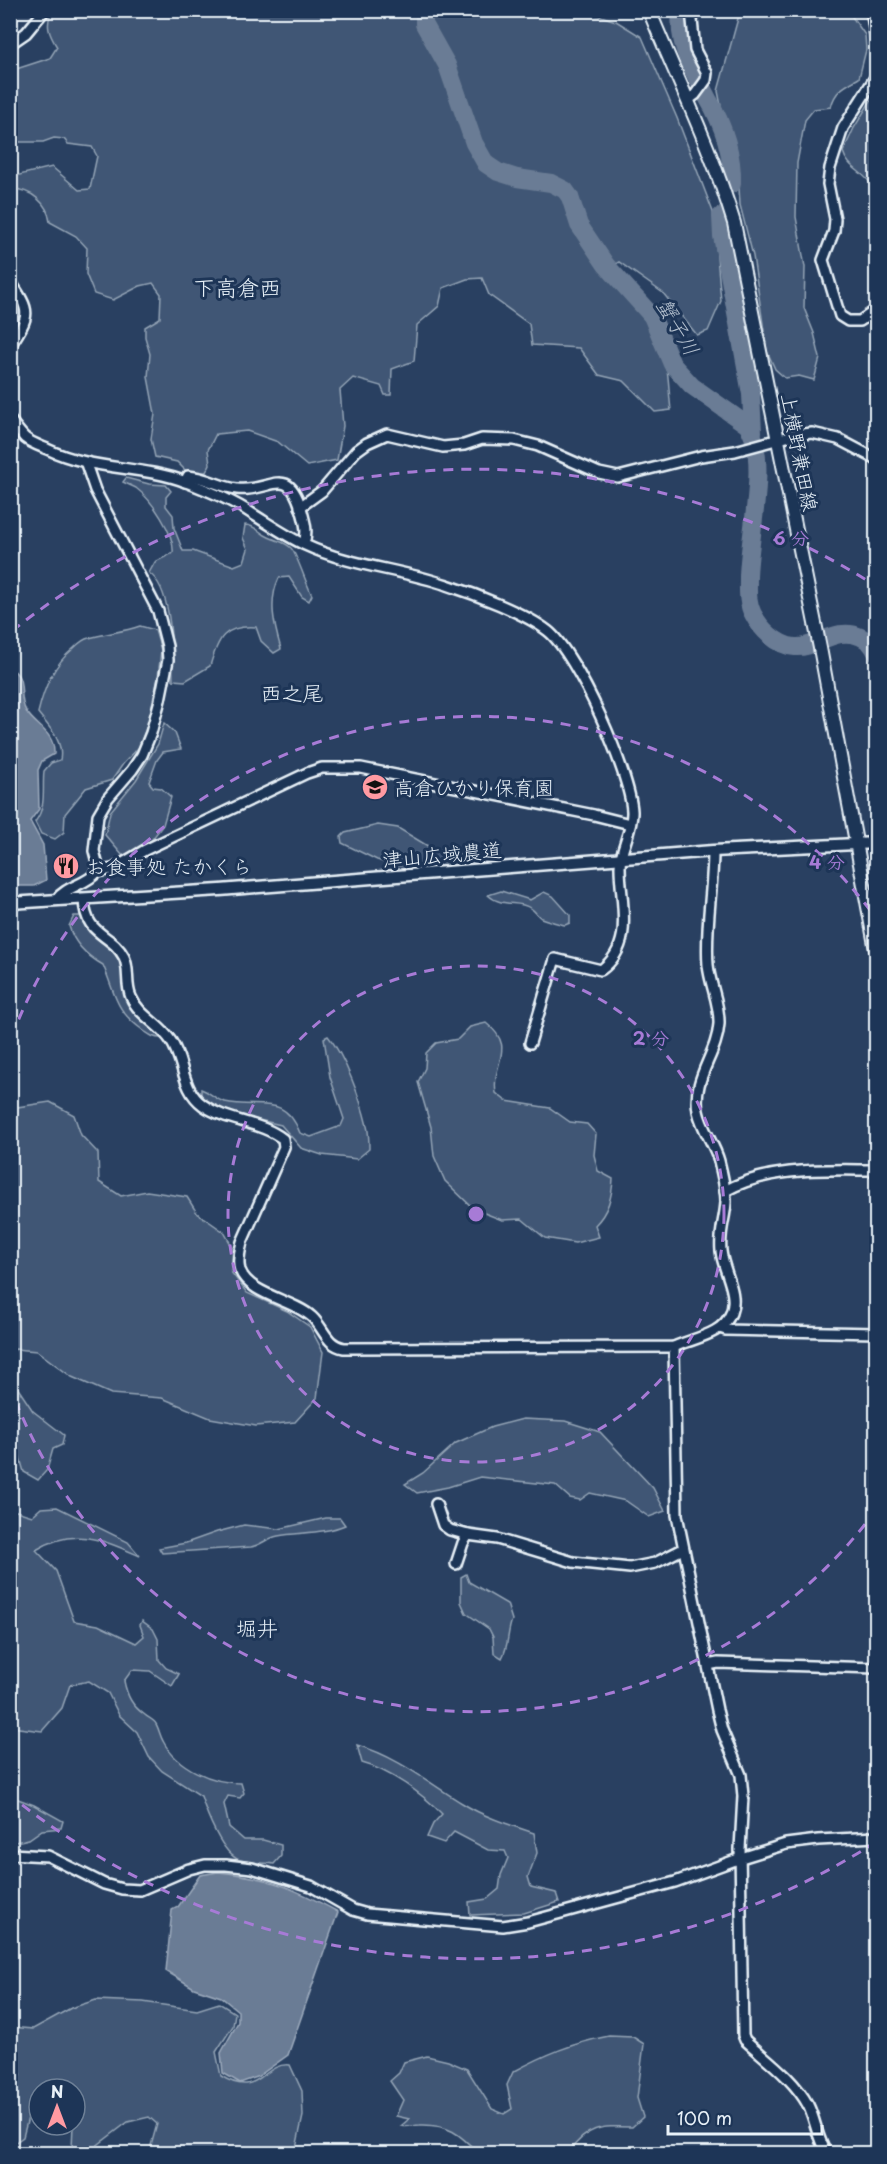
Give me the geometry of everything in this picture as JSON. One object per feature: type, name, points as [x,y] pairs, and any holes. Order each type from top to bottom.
[{"type":"main road","name":"上横野兼田線","points":[[649,10],[691,98],[734,223],[820,648],[876,950]]},
{"type":"street","points":[[10,44],[26,33],[45,10]]},
{"type":"street","points":[[691,10],[695,50],[707,73],[706,80],[691,98]]},
{"type":"street","points":[[871,10],[876,41]]},
{"type":"street","points":[[876,76],[843,128],[830,168],[828,183],[835,219],[834,231],[824,260],[840,316],[848,321],[860,321],[876,310]]},
{"type":"street","points":[[10,281],[25,304],[27,313],[26,319],[10,346]]},
{"type":"street","points":[[10,420],[27,440],[61,456],[86,464],[165,476],[185,482],[251,512],[262,522],[304,544],[347,561],[446,584],[502,607],[548,631],[559,643],[597,708],[623,771],[633,813],[621,858],[624,929],[615,954],[601,970],[555,959],[530,1043]]},
{"type":"street","points":[[300,507],[322,491],[356,451],[387,434],[442,447],[464,445],[490,438],[514,440],[538,446],[599,473],[618,477],[701,456],[812,433],[838,439],[876,459]]},
{"type":"street","points":[[56,900],[61,892],[93,877],[97,872],[98,866],[94,851],[98,815],[108,798],[142,755],[151,733],[168,660],[167,646],[158,611],[95,490],[86,464]]},
{"type":"street","points":[[185,482],[188,476],[201,477],[225,487],[246,490],[281,483],[289,484],[294,490],[307,531],[304,544]]},
{"type":"street","points":[[97,872],[113,869],[146,850],[307,772],[322,768],[345,766],[384,772],[594,814],[630,824]]},
{"type":"street","name":"津山広域農道","points":[[10,903],[220,891],[713,851],[876,843]]},
{"type":"street","points":[[84,899],[89,922],[126,960],[128,989],[137,1008],[172,1042],[192,1095],[205,1106],[261,1127],[283,1139],[284,1147],[242,1242],[238,1258],[240,1271],[250,1283],[312,1317],[332,1344],[344,1348],[674,1347],[720,1328],[732,1311],[733,1299],[721,1252],[725,1191],[713,1145],[700,1120],[697,1090],[719,1023],[708,965],[713,851]]},
{"type":"street","points":[[725,1191],[734,1186],[796,1171],[876,1170]]},
{"type":"street","points":[[720,1328],[726,1330],[876,1333]]},
{"type":"street","points":[[674,1347],[677,1515],[722,1730],[741,1775],[743,1796],[741,1858],[743,2035],[800,2093],[827,2154]]},
{"type":"street","points":[[436,1504],[443,1525],[450,1530],[498,1539],[532,1548],[560,1559],[630,1568],[655,1563],[683,1549]]},
{"type":"street","points":[[456,1564],[468,1535]]},
{"type":"street","points":[[708,1665],[718,1663],[876,1668]]},
{"type":"street","points":[[10,1854],[34,1854],[48,1857],[104,1884],[122,1889],[140,1890],[189,1869],[205,1865],[252,1868],[311,1886],[346,1906],[367,1914],[503,1926],[528,1922],[675,1882],[741,1858],[796,1843],[876,1837]]},
{"type":"shaded area","points":[[582,10],[616,21],[642,37],[677,118],[713,212],[721,301],[708,331],[697,335],[663,293],[619,262],[604,271],[655,336],[666,363],[671,410],[655,412],[624,381],[599,375],[579,348],[532,345],[529,324],[489,295],[482,278],[467,279],[443,288],[439,306],[417,325],[414,361],[392,369],[391,395],[385,395],[381,386],[353,378],[340,390],[343,426],[337,460],[307,466],[278,442],[247,431],[216,434],[208,450],[210,464],[206,472],[187,472],[177,462],[155,457],[151,439],[155,414],[148,377],[150,354],[145,337],[145,327],[160,318],[161,294],[153,283],[140,286],[113,300],[94,294],[86,274],[87,248],[76,236],[50,222],[46,209],[32,194],[11,189],[11,177],[52,167],[79,190],[90,189],[97,156],[92,147],[68,144],[64,139],[54,138],[43,142],[11,142],[10,71],[50,58],[57,47],[49,29],[52,11]]},
{"type":"shaded area","points":[[740,11],[848,11],[865,35],[866,50],[859,78],[838,92],[831,107],[814,109],[805,120],[797,163],[796,217],[805,267],[804,308],[814,333],[820,358],[814,380],[799,376],[785,378],[775,369],[767,351],[753,256],[740,205],[733,139],[718,91]]},
{"type":"shaded area","points":[[876,92],[876,223],[873,214],[875,192],[873,187],[845,158],[843,152],[854,128]]},
{"type":"shaded area","points":[[126,478],[149,484],[166,485],[171,491],[166,497],[166,506],[173,515],[174,528],[183,551],[193,551],[234,566],[244,562],[248,549],[243,538],[245,525],[291,548],[312,595],[309,601],[302,597],[289,577],[279,578],[273,604],[274,622],[281,649],[274,653],[261,641],[256,627],[236,628],[224,635],[216,648],[210,666],[185,681],[173,680],[167,607],[157,581],[149,573],[155,562],[173,553],[173,545],[155,509],[142,493],[123,482]]},
{"type":"shaded area","points":[[140,626],[155,630],[161,650],[158,678],[148,723],[139,747],[112,780],[86,788],[65,814],[64,832],[55,839],[41,834],[35,822],[43,804],[44,771],[51,763],[60,760],[61,753],[58,740],[38,713],[50,678],[60,662],[83,641]]},
{"type":"shaded area","points":[[10,668],[21,682],[23,705],[26,711],[48,735],[54,754],[42,761],[38,770],[39,809],[30,821],[43,845],[46,880],[34,886],[11,886]]},
{"type":"shaded area","points":[[164,723],[175,733],[181,749],[163,752],[157,760],[149,782],[153,787],[161,788],[171,797],[163,825],[150,842],[123,856],[105,835],[110,812],[136,780],[158,744]]},
{"type":"shaded area","points":[[378,825],[398,828],[431,848],[448,854],[472,857],[476,860],[397,866],[377,860],[342,843],[341,837],[345,833]]},
{"type":"shaded area","points":[[501,891],[530,900],[544,892],[553,896],[570,915],[570,923],[565,925],[541,918],[525,906],[499,901],[488,895]]},
{"type":"shaded area","points":[[74,916],[82,916],[89,932],[113,952],[121,963],[123,986],[128,1001],[137,1015],[159,1031],[161,1038],[144,1031],[121,1009],[103,965],[92,958],[74,938],[69,926]]},
{"type":"shaded area","points":[[486,1023],[495,1032],[502,1048],[495,1082],[496,1093],[506,1101],[550,1108],[570,1122],[587,1124],[596,1134],[594,1155],[598,1171],[613,1179],[608,1204],[595,1225],[599,1237],[575,1243],[545,1238],[522,1219],[502,1220],[474,1209],[445,1181],[434,1156],[431,1127],[418,1082],[425,1068],[426,1053],[436,1043],[458,1039],[470,1027]]},
{"type":"shaded area","points":[[328,1036],[352,1079],[368,1129],[369,1149],[357,1159],[322,1155],[301,1148],[281,1125],[233,1114],[209,1105],[201,1097],[201,1089],[225,1102],[278,1107],[294,1120],[300,1133],[311,1137],[341,1126],[344,1119],[330,1077],[324,1038]]},
{"type":"shaded area","points":[[50,1102],[74,1115],[81,1135],[98,1153],[99,1182],[121,1196],[147,1191],[187,1197],[197,1213],[224,1232],[233,1248],[231,1272],[247,1293],[287,1311],[310,1327],[323,1352],[317,1398],[295,1422],[256,1426],[210,1418],[162,1398],[111,1394],[72,1377],[37,1351],[15,1349],[11,1356],[11,1108]]},
{"type":"shaded area","points":[[11,1378],[33,1411],[64,1435],[62,1445],[53,1449],[47,1470],[38,1480],[24,1472],[16,1444],[11,1442]]},
{"type":"shaded area","points":[[523,1419],[565,1421],[600,1432],[653,1488],[665,1511],[649,1517],[626,1501],[590,1493],[580,1500],[570,1498],[555,1485],[480,1477],[448,1487],[417,1493],[405,1484],[423,1473],[456,1443],[492,1427]]},
{"type":"shaded area","points":[[11,1507],[13,1510],[32,1516],[41,1508],[57,1507],[128,1542],[140,1556],[101,1541],[76,1537],[50,1543],[36,1550],[56,1571],[74,1621],[98,1625],[136,1643],[144,1636],[140,1625],[142,1621],[153,1629],[158,1639],[159,1660],[166,1668],[179,1674],[172,1686],[150,1671],[132,1670],[124,1681],[133,1704],[155,1723],[169,1751],[186,1766],[207,1777],[241,1783],[244,1793],[240,1798],[228,1796],[224,1804],[229,1827],[244,1840],[263,1840],[281,1845],[281,1856],[274,1864],[244,1861],[233,1856],[221,1842],[201,1796],[162,1771],[149,1757],[137,1732],[119,1715],[108,1693],[89,1681],[70,1685],[62,1708],[42,1731],[11,1727]]},
{"type":"shaded area","points":[[326,1518],[340,1518],[345,1525],[320,1531],[278,1536],[251,1547],[162,1553],[159,1548],[186,1543],[244,1525],[279,1529]]},
{"type":"shaded area","points":[[466,1574],[469,1582],[507,1604],[512,1620],[502,1658],[494,1653],[493,1637],[489,1629],[466,1613],[461,1602],[461,1577]]},
{"type":"shaded area","points":[[357,1745],[398,1763],[479,1812],[534,1833],[537,1853],[528,1877],[531,1887],[556,1893],[559,1902],[524,1913],[470,1915],[469,1902],[487,1899],[499,1889],[501,1875],[508,1858],[505,1851],[488,1850],[454,1832],[444,1843],[427,1837],[433,1824],[442,1814],[405,1784],[383,1771],[362,1763]]},
{"type":"shaded area","points":[[10,1796],[34,1805],[63,1821],[61,1828],[42,1830],[29,1839],[11,1843]]},
{"type":"shaded area","points":[[218,1872],[266,1880],[338,1912],[288,2055],[257,2077],[240,2083],[223,2073],[221,2053],[238,2022],[238,2011],[221,1997],[194,1988],[166,1971],[172,1910],[178,1907],[200,1875]]},
{"type":"shaded area","points":[[96,2000],[143,2002],[197,2010],[219,2003],[235,2013],[233,2026],[216,2052],[221,2076],[244,2084],[253,2082],[273,2069],[290,2065],[302,2091],[303,2116],[295,2153],[149,2153],[157,2124],[149,2117],[128,2122],[87,2153],[78,2153],[72,2148],[72,2137],[87,2137],[87,2077],[27,2077],[27,2122],[23,2137],[13,2144],[16,2091],[20,2074],[11,2062],[11,2027],[33,2029],[71,2008]]},
{"type":"shaded area","points":[[609,2036],[633,2037],[644,2044],[637,2098],[643,2117],[632,2127],[603,2128],[588,2133],[568,2153],[478,2153],[453,2131],[430,2125],[401,2126],[409,2119],[396,2116],[403,2100],[390,2081],[399,2073],[404,2062],[427,2056],[467,2069],[492,2109],[504,2114],[512,2109],[507,2085],[513,2072],[560,2050]]},
{"type":"waterway","name":"蟹子川","points":[[429,10],[424,17],[424,24],[447,65],[474,143],[486,164],[498,172],[517,178],[551,183],[565,190],[570,197],[579,225],[606,265],[652,316],[672,364],[692,386],[747,425],[754,439],[757,456],[756,498],[748,587],[751,610],[756,619],[770,635],[788,646],[803,647],[835,635],[852,634],[868,641],[876,652]]},
{"type":"waterway","points":[[681,10],[681,34],[684,45],[691,66],[722,128],[731,161],[732,184]]},
{"type":"waterway","points":[[721,216],[722,236],[751,394],[753,432]]},
{"type":"place","name":"高倉ひかり保育園","points":[[375,787]]},
{"type":"place","name":"お食事処 たかくら","points":[[66,866]]},
{"type":"district","name":"下高倉西","points":[[237,286]]},
{"type":"district","name":"西之尾","points":[[292,692]]},
{"type":"district","name":"堀井","points":[[257,1627]]}]
